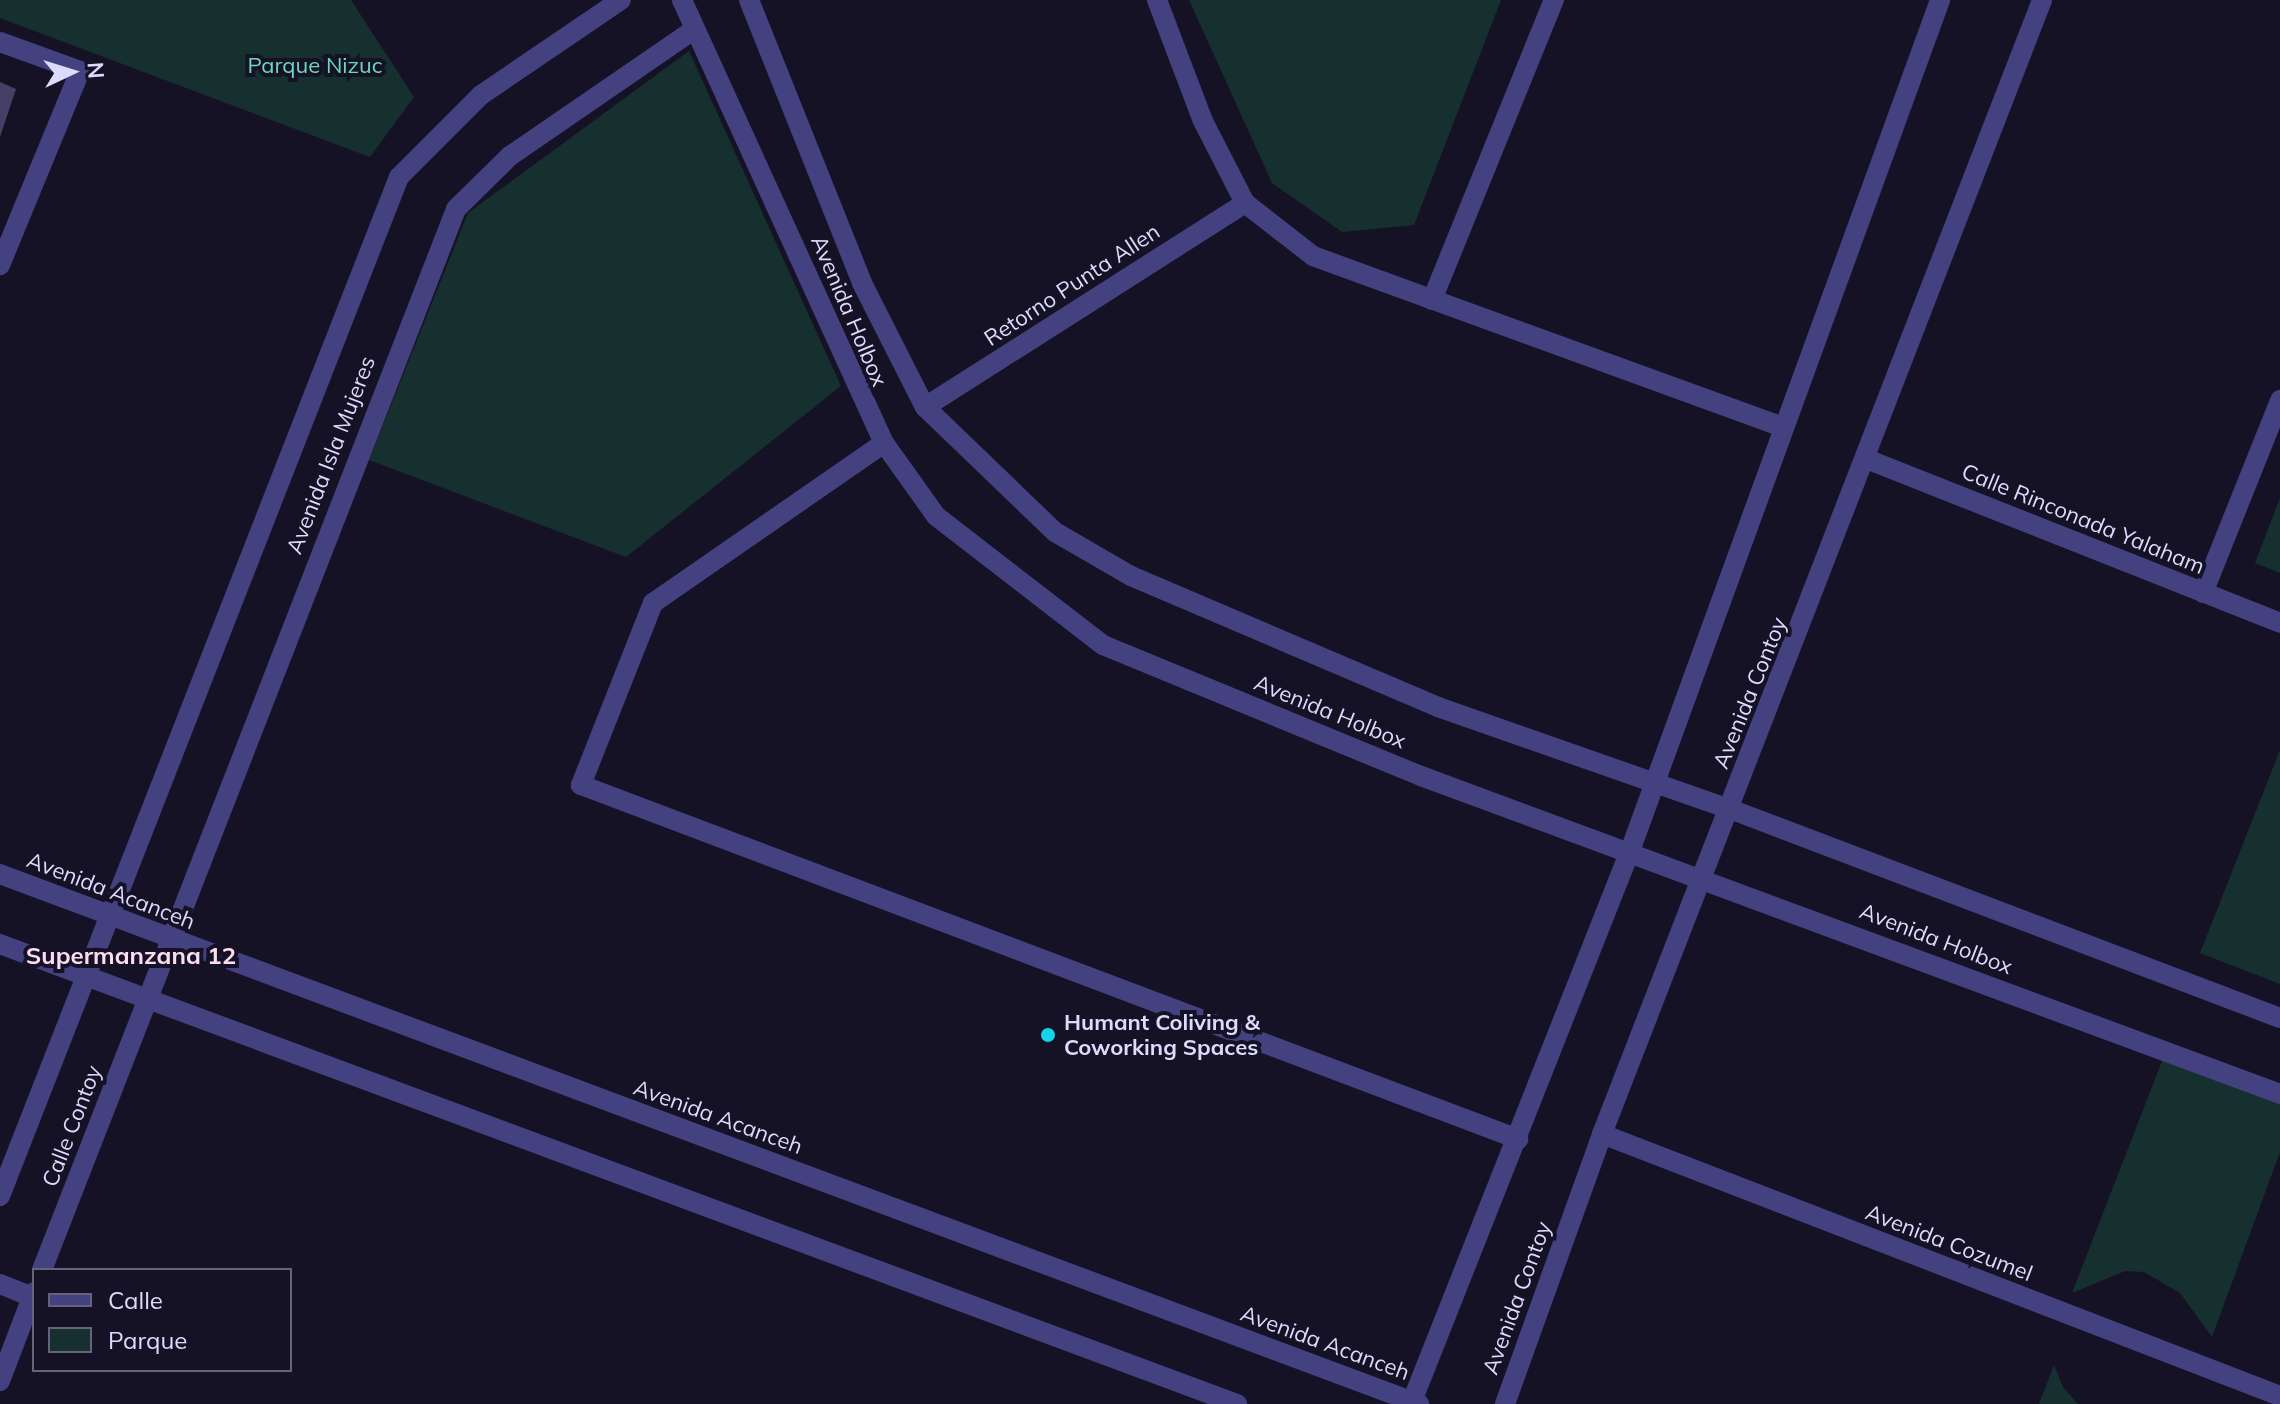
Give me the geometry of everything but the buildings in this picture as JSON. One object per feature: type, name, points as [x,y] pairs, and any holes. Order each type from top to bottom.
[{"type":"street","name":"Avenida Isla Mujeres","points":[[85,978],[399,177],[481,95],[621,0]]},
{"type":"street","name":"Avenida Holbox","points":[[682,0],[884,443],[936,516],[1103,645],[1421,776],[1702,875],[2280,1094]]},
{"type":"street","name":"Avenida Holbox","points":[[749,0],[862,283],[925,407],[1055,532],[1131,576],[1438,707],[1730,809],[2280,1018]]},
{"type":"street","points":[[1157,0],[1203,121],[1245,203],[1313,256],[1780,426]]},
{"type":"street","points":[[1432,300],[1554,0]]},
{"type":"street","points":[[1414,1403],[1630,851],[1780,426],[1940,0]]},
{"type":"street","name":"Avenida Contoy","points":[[1505,1404],[1602,1134],[1702,875],[1869,460],[2042,0]]},
{"type":"street","name":"Avenida Isla Mujeres","points":[[147,999],[456,209],[510,156],[695,29]]},
{"type":"street","points":[[0,42],[80,71],[0,265]]},
{"type":"street","name":"Retorno Punta Allen","points":[[925,407],[1245,203]]},
{"type":"street","points":[[2203,593],[2280,400]]},
{"type":"street","points":[[884,443],[653,603],[581,785],[1518,1139]]},
{"type":"street","name":"Calle Rinconada Yalaham","points":[[1869,460],[2280,623]]},
{"type":"street","name":"Avenida Acanceh","points":[[0,874],[1414,1403]]},
{"type":"street","points":[[0,944],[1237,1404]]},
{"type":"street","name":"Calle Contoy","points":[[0,1196],[85,978]]},
{"type":"street","name":"Calle Contoy","points":[[43,1268],[147,999]]},
{"type":"street","name":"Avenida Cozumel","points":[[1602,1134],[2280,1396]]},
{"type":"street","points":[[0,1284],[32,1294]]},
{"type":"street","points":[[0,1381],[32,1297]]},
{"type":"green space","name":"Parque Nizuc","points":[[0,0],[351,0],[414,97],[370,157],[0,18]]},
{"type":"green space","points":[[1189,0],[1501,0],[1414,225],[1342,232],[1272,183]]},
{"type":"green space","points":[[689,51],[841,386],[626,557],[369,460],[468,213]]},
{"type":"green space","points":[[2280,498],[2280,573],[2255,563]]},
{"type":"green space","points":[[2280,750],[2280,984],[2200,953]]},
{"type":"green space","points":[[2164,1056],[2280,1102],[2280,1152],[2212,1337],[2180,1293],[2144,1272],[2125,1271],[2072,1293]]},
{"type":"green space","points":[[2054,1365],[2063,1387],[2078,1404],[2039,1404]]},
{"type":"place","name":"Humant Coliving & Coworking Spaces","points":[[1048,1035]]},
{"type":"district","name":"Supermanzana 12","points":[[131,956]]}]
